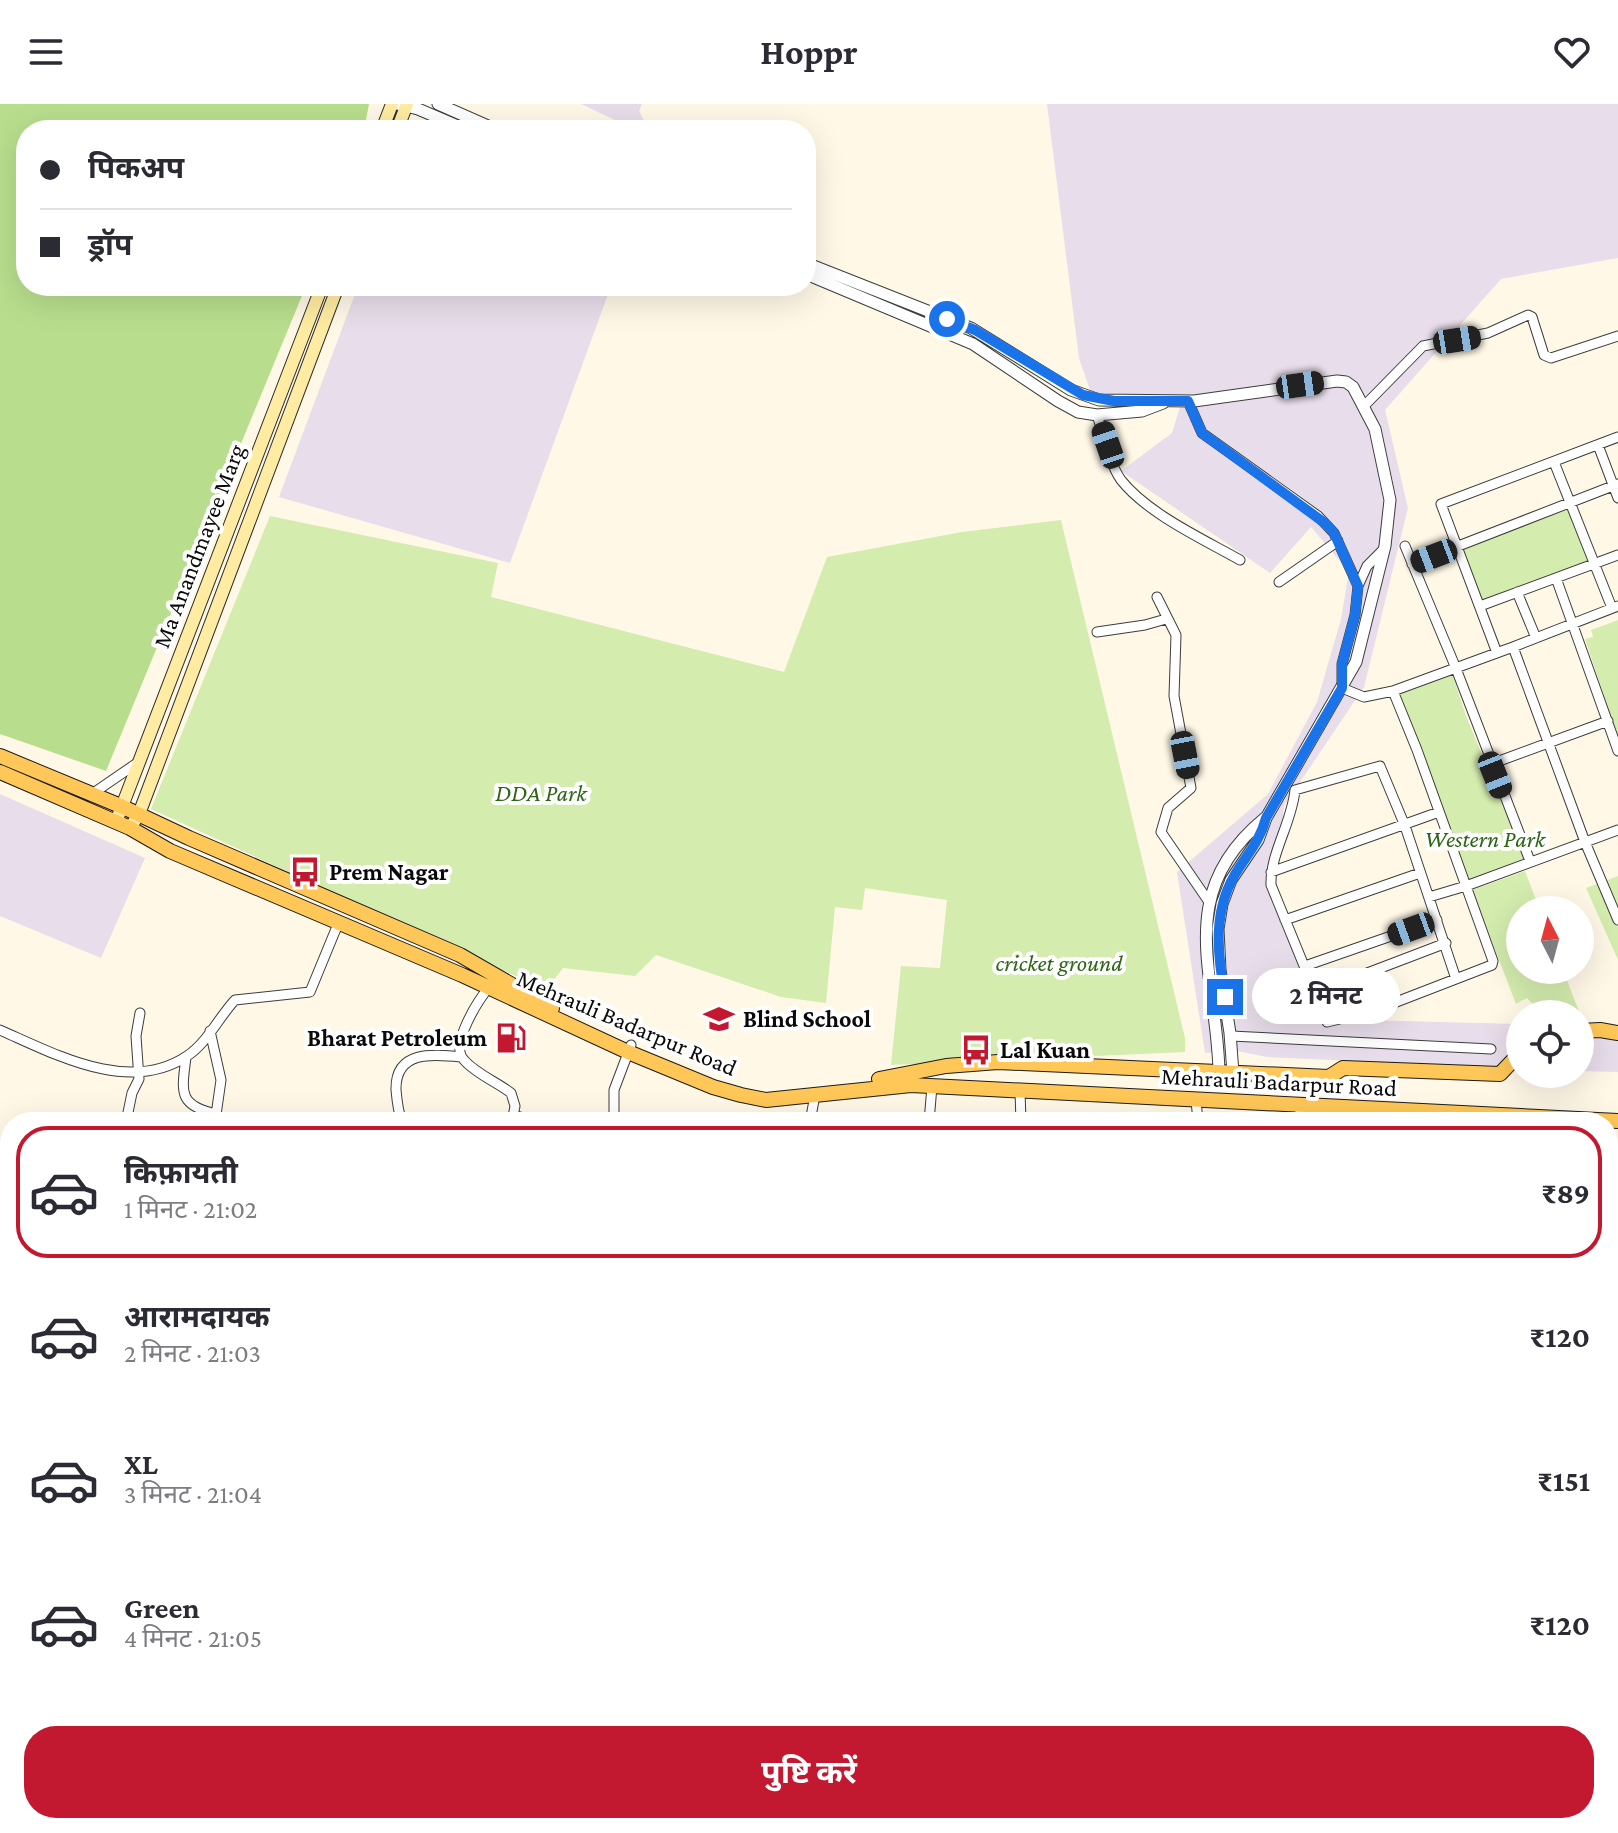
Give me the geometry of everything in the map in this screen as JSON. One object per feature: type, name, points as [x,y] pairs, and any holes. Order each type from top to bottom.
[{"type":"main road","name":"Ma Anandmayee Marg","points":[[116,822],[318,296]]},
{"type":"main road","name":"Ma Anandmayee Marg","points":[[130,828],[139,814],[334,296]]},
{"type":"main road","name":"Mehrauli Badarpur Road","points":[[0,756],[460,955],[493,983]]},
{"type":"main road","name":"Mehrauli Badarpur Road","points":[[0,772],[338,924],[493,983],[713,1087],[766,1100],[910,1079],[946,1066],[998,1062],[1329,1077],[1343,1068],[1500,1074],[1506,1068]]},
{"type":"main road","points":[[1594,1030],[1618,1033]]},
{"type":"main road","name":"Mehrauli Badarpur Road","points":[[630,1048],[717,1081],[764,1092],[910,1079],[932,1086],[1427,1112]]},
{"type":"street","points":[[401,104],[442,120]]},
{"type":"street","points":[[438,104],[474,120]]},
{"type":"street","points":[[816,267],[975,330],[1083,395],[1099,400],[1188,401],[1337,381],[1353,387],[1364,406],[1375,429],[1390,500],[1384,549],[1356,662],[1266,818],[1258,840],[1231,880],[1220,914],[1217,944],[1231,1036],[1226,1072]]},
{"type":"street","points":[[816,278],[960,338],[1078,412],[1097,415],[1142,411],[1163,402]]},
{"type":"street","points":[[1364,406],[1423,346],[1488,333],[1528,315],[1532,317],[1544,355],[1551,358],[1618,336]]},
{"type":"street","points":[[1188,401],[1202,433],[1318,516],[1338,541],[1358,586]]},
{"type":"street","points":[[1097,415],[1118,474],[1129,487],[1146,504],[1240,560]]},
{"type":"street","points":[[1497,653],[1441,507],[1442,502],[1618,437]]},
{"type":"street","points":[[1598,445],[1616,484],[1618,498]]},
{"type":"street","points":[[1342,688],[1364,697],[1393,691],[1615,607],[1593,563],[1554,462]]},
{"type":"street","points":[[1412,564],[1616,484]]},
{"type":"street","points":[[1279,582],[1338,541]]},
{"type":"street","points":[[1405,546],[1530,861]]},
{"type":"street","points":[[1342,688],[1342,664],[1355,615],[1358,586],[1367,566],[1384,549]]},
{"type":"street","points":[[1480,606],[1618,555]]},
{"type":"street","points":[[1556,578],[1618,751]]},
{"type":"street","points":[[1517,592],[1536,638]]},
{"type":"street","points":[[1157,597],[1176,635],[1175,702],[1191,788],[1168,808],[1161,832],[1209,902]]},
{"type":"street","points":[[1097,632],[1166,619]]},
{"type":"street","points":[[1513,647],[1585,842],[1618,920]]},
{"type":"street","points":[[1327,1022],[1369,1013],[1494,963],[1393,691]]},
{"type":"street","points":[[1491,764],[1608,721]]},
{"type":"street","points":[[92,794],[140,761]]},
{"type":"street","points":[[1324,1042],[1327,1022],[1271,885],[1271,872],[1293,806],[1295,790],[1378,765],[1405,826],[1456,979]]},
{"type":"street","points":[[1271,872],[1439,812]]},
{"type":"street","points":[[1226,1072],[1218,1043],[1205,942],[1209,902],[1231,857],[1266,818]]},
{"type":"street","points":[[1429,897],[1618,830]]},
{"type":"street","points":[[1285,920],[1420,873]]},
{"type":"street","points":[[1305,966],[1437,920]]},
{"type":"street","points":[[0,1030],[45,1050],[120,1073],[137,1072],[186,1057],[235,1000],[310,992],[338,924]]},
{"type":"street","points":[[1315,993],[1446,943]]},
{"type":"street","points":[[461,1057],[462,1036],[493,983]]},
{"type":"street","points":[[128,1112],[139,1079],[136,1036],[140,1013]]},
{"type":"street","points":[[210,1031],[220,1073],[216,1112]]},
{"type":"street","points":[[1231,1036],[1491,1049]]},
{"type":"street","points":[[614,1112],[614,1090],[630,1048]]},
{"type":"street","points":[[399,1112],[396,1081],[404,1065],[423,1055],[461,1057],[511,1093],[513,1112]]},
{"type":"street","points":[[186,1057],[182,1088],[184,1096],[194,1108],[202,1112]]},
{"type":"street","points":[[930,1112],[932,1086]]},
{"type":"street","points":[[1020,1091],[1021,1112]]},
{"type":"street","points":[[812,1112],[815,1095]]},
{"type":"street","points":[[1196,1100],[1197,1112]]},
{"type":"street","points":[[1300,1105],[1300,1112]]},
{"type":"shaded area","points":[[581,104],[642,104],[639,111],[644,120],[615,120]]},
{"type":"shaded area","points":[[1047,104],[1618,104],[1618,258],[1501,279],[1385,410],[1408,508],[1364,687],[1284,806],[1276,881],[1323,1019],[1506,1024],[1506,1067],[1267,1057],[1237,1051],[1205,1053],[1177,872],[1268,794],[1317,702],[1341,619],[1349,572],[1311,527],[1270,573],[1121,471],[1172,433],[1183,397],[1138,407],[1094,402],[1079,358]]},
{"type":"shaded area","points":[[354,296],[607,296],[510,563],[279,497]]},
{"type":"shaded area","points":[[0,794],[145,858],[101,958],[0,916]]},
{"type":"shaded area","points":[[1594,1026],[1618,1027],[1618,1072],[1594,1071]]},
{"type":"green space","points":[[0,104],[369,104],[366,120],[16,120],[16,296],[302,296],[106,771],[0,734]]},
{"type":"green space","points":[[1577,506],[1581,525],[1598,565],[1484,608],[1461,550]]},
{"type":"green space","name":"DDA Park","points":[[270,516],[498,563],[491,597],[784,672],[827,557],[962,532],[1061,520],[1185,1038],[1185,1052],[891,1065],[901,966],[940,968],[947,900],[865,888],[862,910],[835,907],[826,1003],[781,997],[656,955],[635,976],[563,968],[546,990],[151,809]]},
{"type":"green space","points":[[1618,620],[1618,737],[1585,639],[1593,637],[1591,630]]},
{"type":"green space","name":"Western Park","points":[[1451,670],[1466,716],[1526,860],[1467,883],[1397,692]]},
{"type":"green space","points":[[1525,871],[1535,896],[1506,896],[1506,978],[1472,890]]},
{"type":"green space","points":[[1618,876],[1618,960],[1594,906],[1594,896],[1590,896],[1586,888]]},
{"type":"green space","points":[[1508,984],[1568,984],[1575,1000],[1527,998],[1514,1000]]},
{"type":"place","name":"Prem Nagar","points":[[305,872]]},
{"type":"place","name":"Blind School","points":[[719,1019]]},
{"type":"place","name":"Bharat Petroleum","points":[[511,1038]]},
{"type":"place","name":"Lal Kuan","points":[[976,1050]]},
{"type":"route","points":[[947,319],[975,330],[1083,395],[1114,401],[1188,401],[1202,433],[1326,524],[1334,533],[1356,579],[1358,593],[1342,664],[1342,688],[1266,818],[1254,847],[1231,880],[1222,904],[1217,944],[1225,997]]},
{"type":"park label","name":"cricket ground","points":[[1059,963]]}]
